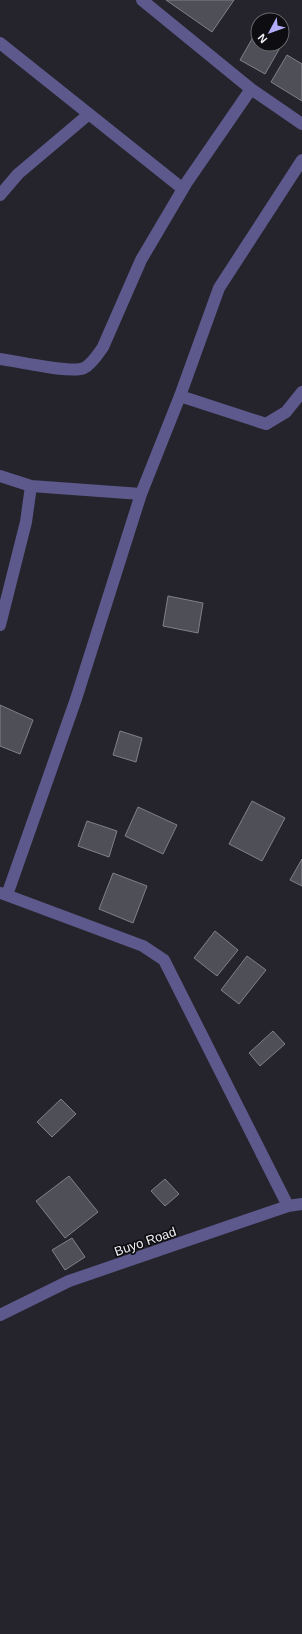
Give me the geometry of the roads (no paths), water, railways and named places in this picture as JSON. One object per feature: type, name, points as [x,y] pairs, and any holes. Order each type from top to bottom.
[{"type":"street","points":[[142,0],[251,89],[302,124]]},
{"type":"street","points":[[0,43],[183,189]]},
{"type":"street","points":[[0,359],[68,369],[84,368],[95,358],[103,347],[141,260],[183,189],[251,89]]},
{"type":"street","points":[[0,195],[18,174],[89,114]]},
{"type":"street","points":[[288,1206],[164,960],[143,946],[4,894],[76,700],[141,494],[180,396],[219,288],[302,160]]},
{"type":"street","points":[[180,396],[266,424],[286,412],[302,392]]},
{"type":"street","points":[[0,476],[31,486],[141,494]]},
{"type":"street","points":[[0,625],[26,522],[31,486]]},
{"type":"street","name":"Buyo Road","points":[[0,1315],[69,1282],[288,1206],[302,1204]]}]
